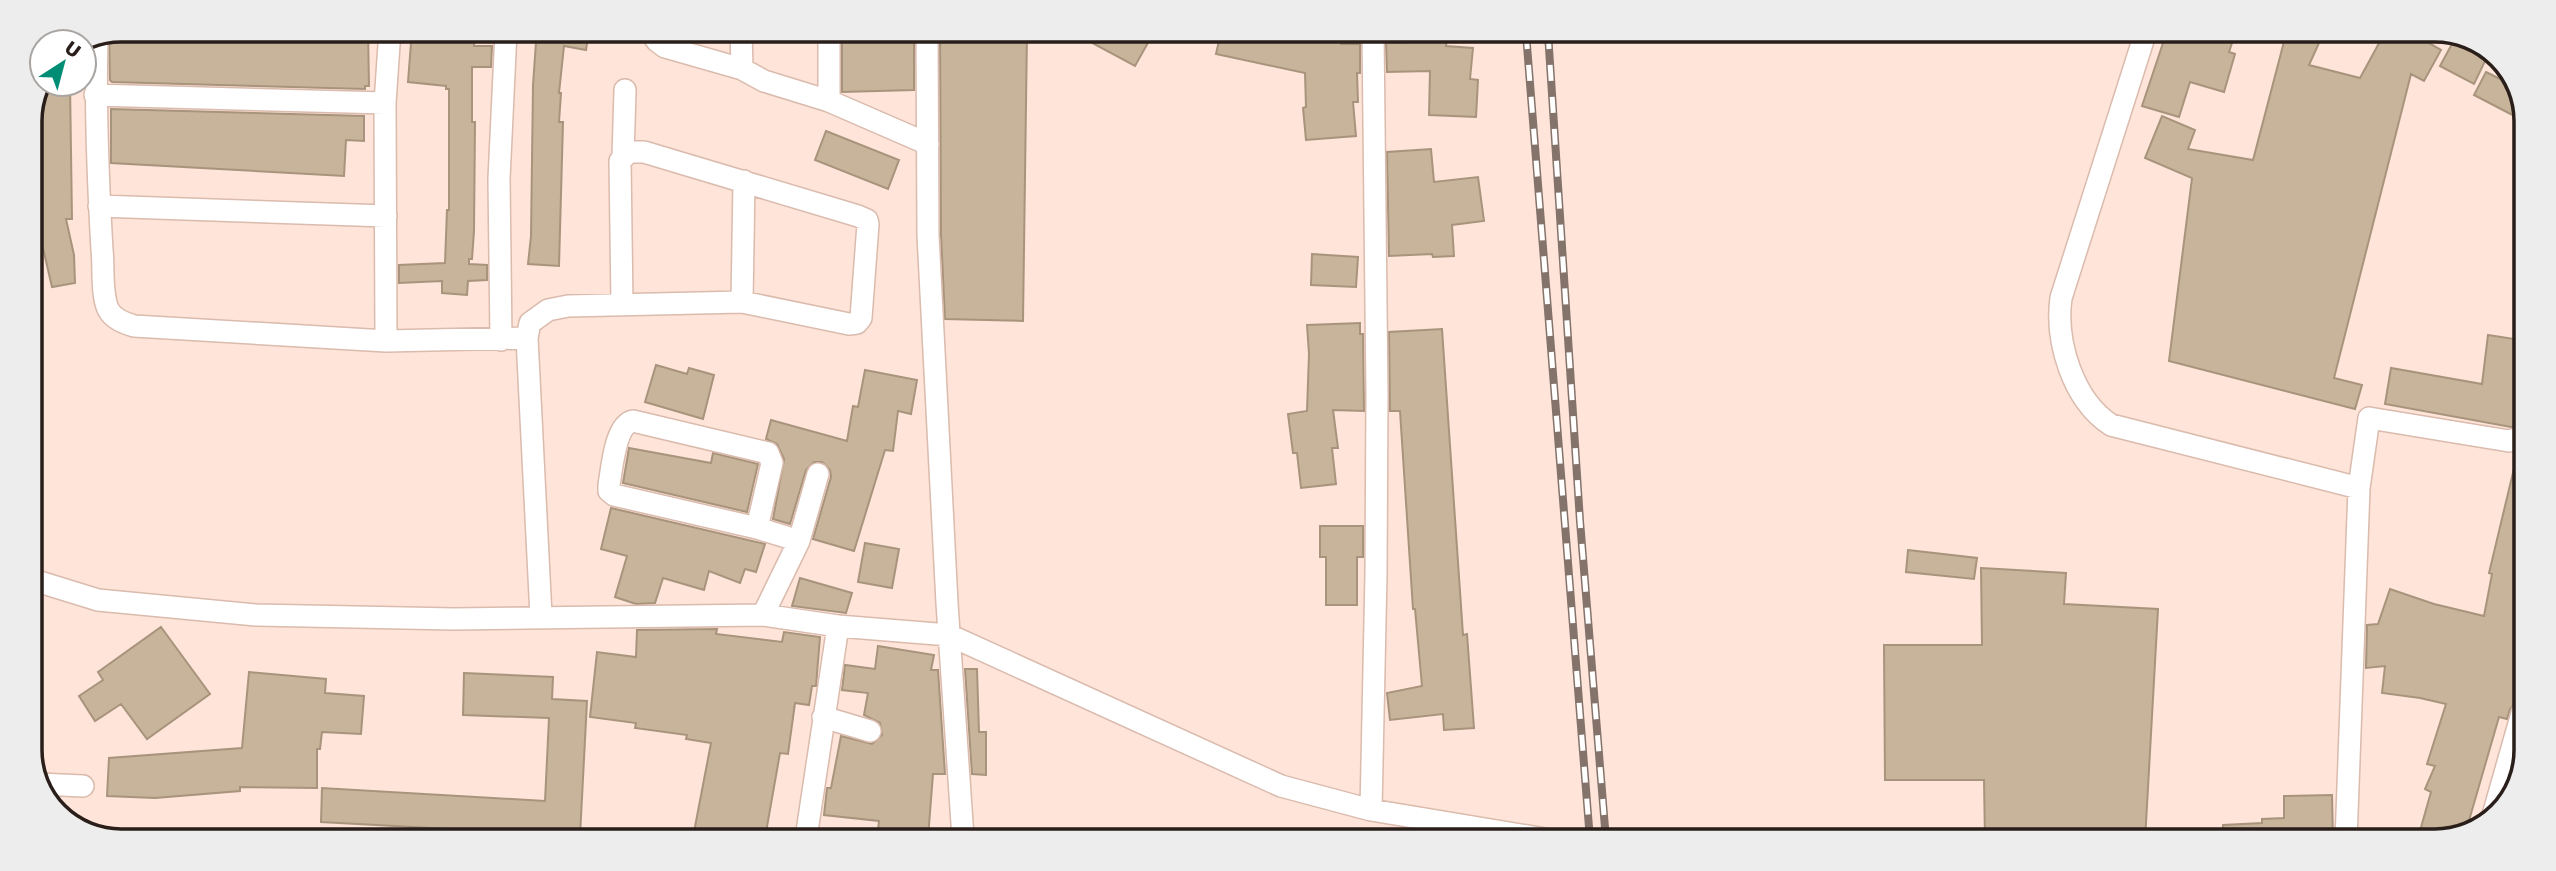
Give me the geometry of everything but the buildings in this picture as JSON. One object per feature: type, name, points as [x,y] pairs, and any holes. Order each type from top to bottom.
[{"type":"street","points":[[386,341],[385,103],[389,42]]},
{"type":"street","points":[[501,340],[499,179],[505,42]]},
{"type":"street","points":[[658,42],[665,47],[742,69],[764,81],[829,102],[928,144]]},
{"type":"street","points":[[741,42],[742,69]]},
{"type":"street","points":[[829,42],[829,102]]},
{"type":"street","points":[[927,42],[928,235],[949,635],[962,829]]},
{"type":"street","points":[[1371,810],[1377,422],[1373,42]]},
{"type":"street","points":[[2142,42],[2061,298],[2060,332],[2073,376],[2095,412],[2111,425],[2359,488]]},
{"type":"street","points":[[623,157],[625,90]]},
{"type":"street","points":[[98,95],[385,103]]},
{"type":"street","points":[[95,98],[106,300],[114,317],[125,323],[386,341],[527,338]]},
{"type":"street","points":[[541,616],[527,338],[530,323],[548,310],[568,306],[742,302],[849,324],[860,322],[867,220],[644,152],[629,152],[620,162],[622,304]]},
{"type":"street","points":[[742,302],[744,181]]},
{"type":"street","points":[[99,206],[386,216]]},
{"type":"street","points":[[2346,829],[2359,488],[2369,418],[2514,440]]},
{"type":"street","points":[[757,528],[772,463],[768,453],[634,421],[625,425],[620,433],[609,485],[609,491],[614,495],[757,528],[799,541]]},
{"type":"street","points":[[763,615],[799,541],[818,474]]},
{"type":"street","points":[[42,583],[98,600],[256,615],[454,619],[763,615],[838,626],[949,635],[1281,786],[1371,810],[1485,829]]},
{"type":"street","points":[[807,829],[822,717],[838,626]]},
{"type":"street","points":[[822,717],[870,731]]},
{"type":"street","points":[[2498,798],[2514,741]]},
{"type":"street","points":[[50,784],[83,786]]},
{"type":"railway","points":[[1527,42],[1589,829]]},
{"type":"railway","points":[[1549,42],[1580,521],[1605,829]]}]
